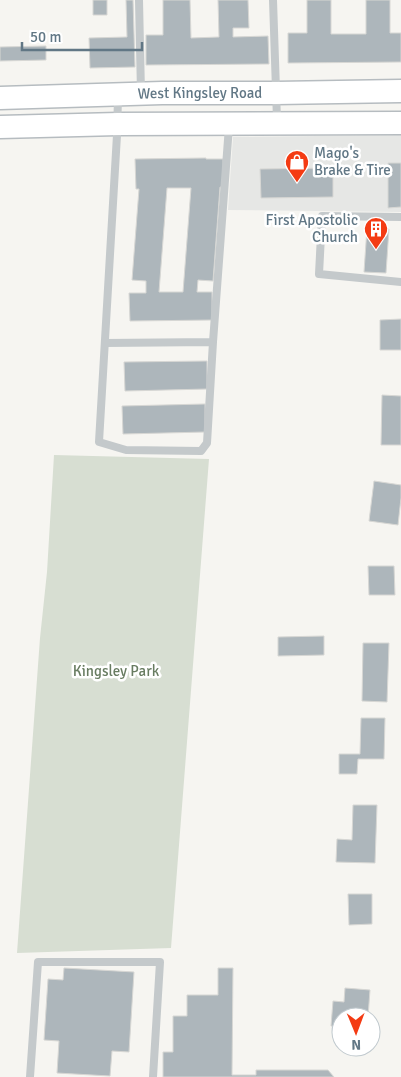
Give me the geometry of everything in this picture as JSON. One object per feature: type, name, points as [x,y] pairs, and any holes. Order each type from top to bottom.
[{"type":"main road","name":"West Kingsley Road","points":[[0,98],[162,93],[276,94],[401,91]]},
{"type":"main road","name":"West Kingsley Road","points":[[0,127],[118,124],[401,123]]},
{"type":"lane","points":[[140,0],[141,94]]},
{"type":"lane","points":[[274,0],[277,124]]},
{"type":"lane","points":[[118,95],[118,124],[99,442],[126,450],[201,451],[207,443],[212,342],[229,124]]},
{"type":"lane","points":[[401,217],[322,216],[320,274],[401,282]]},
{"type":"lane","points":[[105,343],[212,342]]},
{"type":"lane","points":[[30,1077],[38,962],[160,962],[153,1077]]},
{"type":"shaded area","points":[[401,135],[401,212],[228,210],[233,137]]},
{"type":"green space","name":"Kingsley Park","points":[[54,455],[209,459],[171,948],[17,953],[40,638],[47,572]]},
{"type":"building","points":[[93,0],[107,0],[107,15],[93,15]]},
{"type":"building","points":[[126,0],[133,0],[135,67],[90,68],[89,38],[127,37]]},
{"type":"building","points":[[163,0],[190,0],[191,38],[219,37],[218,0],[248,0],[249,28],[233,28],[233,37],[268,36],[269,64],[146,65],[146,35],[163,35]]},
{"type":"building","points":[[307,0],[331,0],[331,34],[366,34],[366,0],[390,0],[390,33],[401,33],[401,62],[288,63],[288,33],[307,33]]},
{"type":"building","points":[[46,46],[46,60],[0,61],[0,47]]},
{"type":"building","points":[[135,159],[223,159],[224,187],[220,187],[213,281],[198,280],[197,292],[212,292],[212,320],[130,321],[129,293],[146,293],[146,281],[132,280],[139,189],[136,189]],"holes":[[[167,188],[191,188],[183,292],[159,292]]]},
{"type":"building","points":[[388,163],[401,163],[401,207],[388,208]]},
{"type":"building","name":"Mago's Brake & Tire","points":[[333,168],[333,197],[261,198],[260,169]]},
{"type":"building","name":"First Apostolic Church","points":[[367,228],[389,229],[386,273],[364,272]]},
{"type":"building","points":[[401,319],[401,350],[380,350],[380,320]]},
{"type":"building","points":[[207,361],[207,389],[125,391],[124,362]]},
{"type":"building","points":[[382,395],[401,396],[401,445],[381,445]]},
{"type":"building","points":[[205,404],[205,432],[123,434],[122,406]]},
{"type":"building","points":[[374,481],[401,485],[398,525],[369,521]]},
{"type":"building","points":[[368,566],[394,566],[395,595],[369,595]]},
{"type":"building","points":[[324,636],[324,655],[278,656],[278,637]]},
{"type":"building","points":[[363,643],[389,643],[387,702],[362,701]]},
{"type":"building","points":[[361,718],[385,718],[384,759],[358,759],[357,774],[339,774],[339,754],[360,754]]},
{"type":"building","points":[[353,805],[377,805],[375,863],[336,862],[337,839],[352,840]]},
{"type":"building","points":[[348,894],[372,894],[372,924],[349,925]]},
{"type":"building","points":[[64,968],[134,972],[129,1052],[112,1051],[110,1076],[57,1073],[59,1041],[44,1040],[48,979],[63,980]]},
{"type":"building","points":[[218,968],[233,968],[232,1075],[256,1075],[256,1070],[328,1070],[334,1077],[163,1077],[163,1052],[173,1052],[173,1016],[187,1016],[187,995],[218,995]]},
{"type":"building","points":[[345,988],[370,990],[369,1007],[333,1007],[333,1001],[344,1002]]},
{"type":"place","name":"Mago's Brake & Tire","points":[[297,183]]},
{"type":"place","name":"First Apostolic Church","points":[[376,250]]}]
